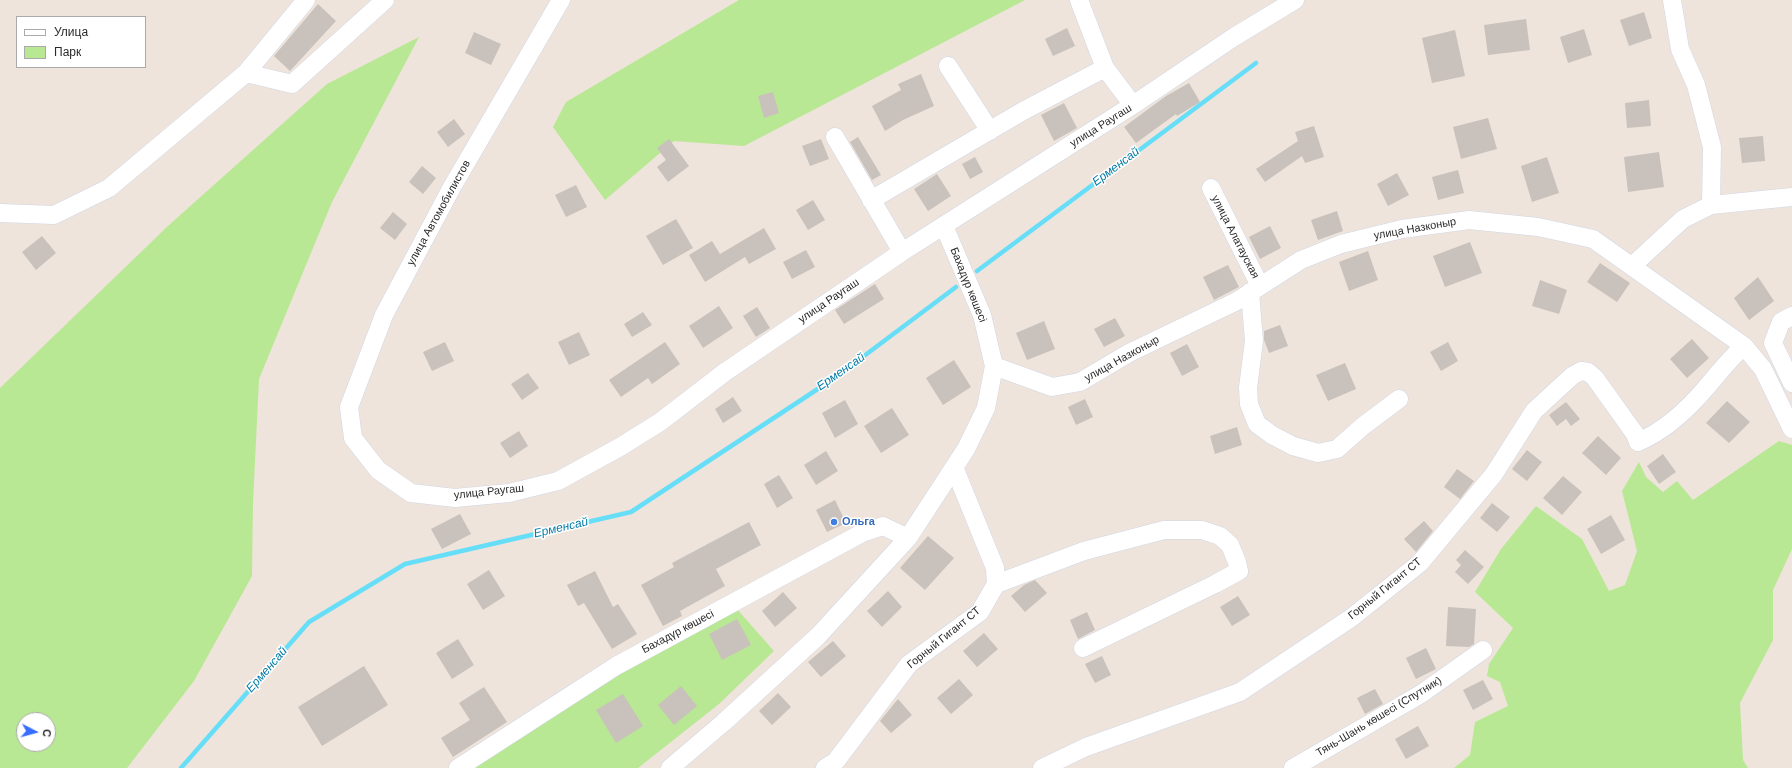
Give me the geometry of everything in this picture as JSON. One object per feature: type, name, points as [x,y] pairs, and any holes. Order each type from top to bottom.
[{"type":"street","points":[[0,213],[54,215],[109,188],[246,73],[306,0]]},
{"type":"street","points":[[246,73],[292,84],[385,0]]},
{"type":"street","name":"улица Автомобилистов","points":[[353,438],[349,406],[384,315],[452,187],[561,0]]},
{"type":"street","points":[[1079,0],[1105,68],[1133,105]]},
{"type":"street","name":"улица Раугаш","points":[[353,438],[378,470],[411,493],[455,498],[509,493],[558,482],[620,447],[660,422],[725,372],[902,252],[1133,105],[1234,37],[1295,0]]},
{"type":"street","points":[[1672,0],[1680,49],[1696,85],[1712,147],[1711,206]]},
{"type":"street","points":[[948,66],[990,131]]},
{"type":"street","points":[[871,200],[990,131],[1105,68]]},
{"type":"street","points":[[835,137],[902,252]]},
{"type":"street","name":"улица Алатауская","points":[[1211,188],[1255,289],[1254,341],[1248,388],[1250,404],[1257,424],[1272,435],[1293,446],[1318,453],[1337,450],[1363,426],[1399,399]]},
{"type":"street","points":[[1632,266],[1684,219],[1711,206],[1792,197]]},
{"type":"street","name":"улица Назконыр","points":[[994,366],[1052,386],[1080,382],[1129,353],[1237,301],[1301,260],[1341,244],[1402,229],[1469,220],[1538,227],[1593,239],[1744,346],[1763,369],[1792,429]]},
{"type":"street","name":"Бахадүр көшесі","points":[[670,768],[818,636],[908,538],[966,449],[986,408],[994,366],[982,315],[944,226]]},
{"type":"street","points":[[1792,316],[1781,322],[1773,343],[1792,383]]},
{"type":"street","name":"Горный Гигант СТ","points":[[1042,768],[1086,747],[1240,692],[1351,618],[1420,563],[1494,474],[1534,411],[1572,376],[1581,371],[1588,372],[1595,378],[1635,434],[1638,442],[1652,436],[1678,417],[1704,390],[1730,357],[1744,346]]},
{"type":"street","points":[[954,466],[995,568],[996,584],[1084,551],[1164,530],[1202,530],[1220,536],[1230,546],[1237,562],[1238,571],[1215,584],[1083,648]]},
{"type":"street","name":"Бахадүр көшесі","points":[[458,768],[616,666],[862,533],[883,526],[908,538]]},
{"type":"street","name":"Горный Гигант СТ","points":[[825,768],[836,761],[909,664],[980,612],[996,584]]},
{"type":"street","name":"Тянь-Шань көшесі (Спутник)","points":[[1292,768],[1421,694],[1483,650]]},
{"type":"green space","points":[[739,0],[1025,0],[744,146],[674,141],[605,200],[553,127],[566,102]]},
{"type":"green space","points":[[419,37],[332,202],[259,379],[253,502],[252,576],[194,681],[127,768],[0,768],[0,388],[169,225],[327,84]]},
{"type":"green space","points":[[1779,441],[1792,445],[1792,549],[1773,590],[1773,640],[1740,703],[1743,760],[1748,768],[1454,768],[1470,755],[1475,722],[1508,706],[1500,682],[1487,676],[1489,664],[1513,628],[1475,592],[1501,549],[1536,506],[1582,539],[1609,591],[1625,585],[1637,551],[1622,491],[1639,462],[1646,477],[1663,492],[1677,481],[1693,500]]},
{"type":"green space","points":[[736,608],[774,651],[719,704],[638,768],[464,768],[576,697]]},
{"type":"building","points":[[318,4],[336,21],[290,71],[274,56]]},
{"type":"building","points":[[1644,12],[1652,38],[1629,46],[1620,20]]},
{"type":"building","points":[[1526,19],[1530,50],[1488,55],[1484,25]]},
{"type":"building","points":[[1067,28],[1075,46],[1053,56],[1045,39]]},
{"type":"building","points":[[1584,29],[1592,55],[1568,63],[1560,37]]},
{"type":"building","points":[[1455,30],[1465,76],[1432,83],[1422,38]]},
{"type":"building","points":[[474,32],[501,44],[491,65],[465,53]]},
{"type":"building","points":[[921,74],[934,106],[903,120],[885,131],[872,106],[901,90],[898,84]]},
{"type":"building","points":[[1189,83],[1200,102],[1177,116],[1176,114],[1136,143],[1124,127],[1166,96]]},
{"type":"building","points":[[773,92],[779,113],[764,118],[758,96]]},
{"type":"building","points":[[1649,100],[1651,126],[1627,128],[1625,103]]},
{"type":"building","points":[[1064,103],[1077,128],[1054,141],[1041,115]]},
{"type":"building","points":[[1488,118],[1497,149],[1461,159],[1453,127]]},
{"type":"building","points":[[454,119],[465,134],[448,147],[437,132]]},
{"type":"building","points":[[1314,126],[1324,157],[1305,163],[1302,156],[1265,182],[1256,169],[1298,141],[1295,132]]},
{"type":"building","points":[[1763,136],[1765,161],[1742,163],[1739,138]]},
{"type":"building","points":[[858,137],[881,175],[872,180],[850,142]]},
{"type":"building","points":[[669,139],[689,166],[668,182],[657,167],[666,160],[657,148]]},
{"type":"building","points":[[821,139],[829,159],[810,166],[802,146]]},
{"type":"building","points":[[1659,152],[1664,187],[1628,192],[1624,157]]},
{"type":"building","points":[[975,157],[983,172],[970,179],[962,164]]},
{"type":"building","points":[[1547,157],[1559,193],[1532,202],[1521,166]]},
{"type":"building","points":[[422,166],[436,178],[423,194],[409,182]]},
{"type":"building","points":[[1458,170],[1464,193],[1438,200],[1432,177]]},
{"type":"building","points":[[1397,173],[1409,195],[1388,206],[1377,184]]},
{"type":"building","points":[[937,174],[951,196],[928,211],[914,189]]},
{"type":"building","points":[[576,185],[587,207],[566,217],[555,195]]},
{"type":"building","points":[[813,200],[825,220],[808,230],[796,210]]},
{"type":"building","points":[[1337,211],[1343,231],[1318,240],[1311,220]]},
{"type":"building","points":[[393,212],[407,224],[395,240],[380,228]]},
{"type":"building","points":[[676,219],[693,248],[663,265],[646,236]]},
{"type":"building","points":[[1270,226],[1281,248],[1260,259],[1249,237]]},
{"type":"building","points":[[764,228],[776,249],[749,264],[745,257],[705,282],[689,255],[712,241],[720,254]]},
{"type":"building","points":[[42,236],[56,253],[36,270],[22,252]]},
{"type":"building","points":[[1470,242],[1482,273],[1445,287],[1433,256]]},
{"type":"building","points":[[806,250],[815,267],[792,279],[783,262]]},
{"type":"building","points":[[1368,251],[1378,280],[1349,291],[1339,262]]},
{"type":"building","points":[[1600,263],[1630,283],[1617,302],[1587,282]]},
{"type":"building","points":[[1228,265],[1239,287],[1214,300],[1203,277]]},
{"type":"building","points":[[1758,277],[1774,301],[1749,320],[1734,298]]},
{"type":"building","points":[[1540,280],[1567,290],[1559,314],[1532,306]]},
{"type":"building","points":[[875,284],[884,299],[844,324],[835,310]]},
{"type":"building","points":[[719,306],[733,328],[703,348],[689,326]]},
{"type":"building","points":[[757,307],[770,328],[756,337],[743,316]]},
{"type":"building","points":[[643,312],[652,325],[632,337],[624,324]]},
{"type":"building","points":[[1115,318],[1125,336],[1104,347],[1094,329]]},
{"type":"building","points":[[1044,321],[1055,349],[1027,360],[1016,333]]},
{"type":"building","points":[[1280,325],[1288,346],[1269,353],[1264,340],[1264,331]]},
{"type":"building","points":[[579,332],[590,355],[569,365],[558,342]]},
{"type":"building","points":[[1692,339],[1709,358],[1687,378],[1670,359]]},
{"type":"building","points":[[445,342],[454,361],[432,371],[423,352]]},
{"type":"building","points":[[665,342],[680,364],[652,384],[648,378],[621,397],[609,380]]},
{"type":"building","points":[[1448,342],[1458,361],[1441,371],[1430,352]]},
{"type":"building","points":[[1187,344],[1199,367],[1182,376],[1170,353]]},
{"type":"building","points":[[954,360],[971,387],[943,405],[926,378]]},
{"type":"building","points":[[1345,363],[1356,389],[1328,401],[1316,375]]},
{"type":"building","points":[[528,373],[539,388],[522,400],[511,384]]},
{"type":"building","points":[[733,397],[742,411],[723,423],[715,409]]},
{"type":"building","points":[[1085,399],[1093,417],[1076,425],[1068,407]]},
{"type":"building","points":[[845,400],[858,424],[835,438],[822,413]]},
{"type":"building","points":[[1727,401],[1750,422],[1729,443],[1706,423]]},
{"type":"building","points":[[1566,402],[1580,419],[1571,426],[1566,419],[1557,426],[1549,415]]},
{"type":"building","points":[[892,408],[909,435],[881,453],[864,426]]},
{"type":"building","points":[[1237,427],[1242,445],[1215,454],[1210,436]]},
{"type":"building","points":[[519,431],[528,446],[510,458],[500,443]]},
{"type":"building","points":[[1598,436],[1621,458],[1606,475],[1582,453]]},
{"type":"building","points":[[1527,450],[1542,462],[1527,481],[1512,469]]},
{"type":"building","points":[[826,451],[838,471],[816,485],[804,465]]},
{"type":"building","points":[[1663,454],[1676,472],[1659,484],[1647,466]]},
{"type":"building","points":[[1457,469],[1474,481],[1460,499],[1444,487]]},
{"type":"building","points":[[779,475],[793,498],[777,508],[764,484]]},
{"type":"building","points":[[1563,476],[1582,492],[1562,515],[1543,498]]},
{"type":"building","points":[[835,500],[846,523],[827,532],[816,510]]},
{"type":"building","points":[[1492,503],[1510,517],[1497,532],[1480,518]]},
{"type":"building","points":[[460,514],[471,534],[442,549],[431,529]]},
{"type":"building","points":[[1611,515],[1625,540],[1601,554],[1587,529]]},
{"type":"building","points":[[1424,521],[1433,531],[1416,552],[1404,539]]},
{"type":"building","points":[[749,522],[761,545],[716,569],[725,586],[680,611],[682,616],[663,626],[641,585],[674,567],[672,563]]},
{"type":"building","points":[[928,536],[954,558],[925,590],[900,568]]},
{"type":"building","points":[[1465,550],[1484,567],[1468,584],[1455,572],[1461,565],[1456,560]]},
{"type":"building","points":[[489,570],[505,596],[483,610],[467,584]]},
{"type":"building","points":[[595,571],[613,607],[618,604],[637,634],[612,649],[584,603],[578,606],[567,585]]},
{"type":"building","points":[[1035,580],[1047,593],[1025,612],[1011,596],[1024,585]]},
{"type":"building","points":[[888,591],[902,607],[882,627],[867,611]]},
{"type":"building","points":[[783,592],[797,608],[775,627],[762,611]]},
{"type":"building","points":[[1238,596],[1250,615],[1232,626],[1220,607]]},
{"type":"building","points":[[1448,607],[1476,609],[1474,644],[1469,647],[1446,646]]},
{"type":"building","points":[[1087,612],[1095,630],[1078,639],[1070,620]]},
{"type":"building","points":[[737,619],[751,645],[722,660],[709,634]]},
{"type":"building","points":[[984,633],[998,649],[977,667],[963,651]]},
{"type":"building","points":[[458,639],[474,665],[452,679],[436,653]]},
{"type":"building","points":[[833,641],[846,656],[821,677],[808,662]]},
{"type":"building","points":[[1426,648],[1436,669],[1416,679],[1406,658]]},
{"type":"building","points":[[1102,656],[1111,675],[1095,683],[1085,664]]},
{"type":"building","points":[[364,666],[388,705],[322,746],[298,707]]},
{"type":"building","points":[[959,679],[973,695],[951,714],[937,698]]},
{"type":"building","points":[[1483,680],[1493,699],[1473,710],[1463,690]]},
{"type":"building","points":[[681,686],[697,706],[674,725],[658,705]]},
{"type":"building","points":[[484,687],[507,722],[453,757],[441,738],[470,720],[459,703]]},
{"type":"building","points":[[1375,689],[1383,704],[1365,714],[1357,698]]},
{"type":"building","points":[[778,693],[791,707],[772,725],[759,711]]},
{"type":"building","points":[[623,694],[643,726],[616,743],[596,710]]},
{"type":"building","points":[[898,699],[912,715],[891,733],[880,721]]},
{"type":"building","points":[[1418,726],[1429,746],[1406,759],[1395,739]]},
{"type":"waterway","name":"Ерменсай","points":[[977,271],[1256,63]]},
{"type":"waterway","name":"Ерменсай","points":[[181,768],[309,622],[405,564],[631,512],[836,377],[956,287]]},
{"type":"place","name":"Ольга","points":[[834,522]]}]
